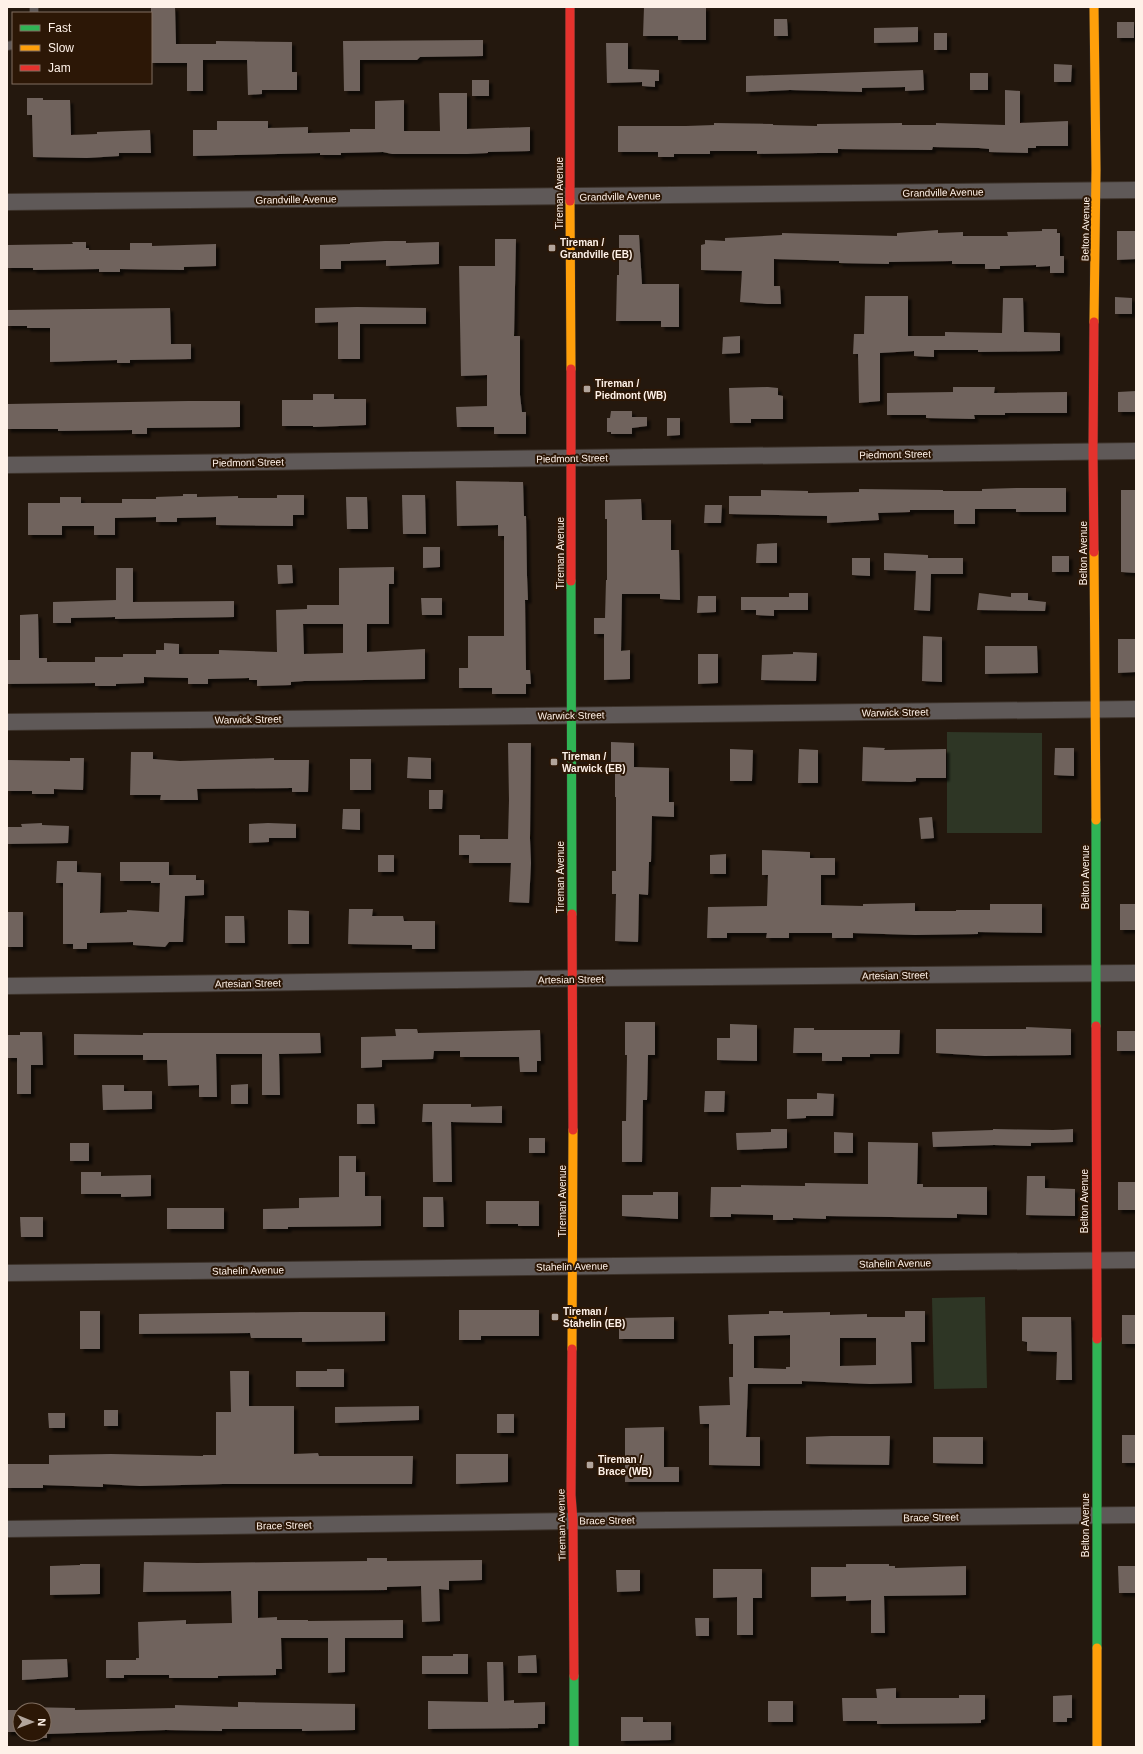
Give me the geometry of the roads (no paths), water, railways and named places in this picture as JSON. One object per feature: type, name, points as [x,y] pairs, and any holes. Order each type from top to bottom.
[{"type":"street","name":"Tireman Avenue","points":[[570,7],[573,1266],[571,1495],[573,1520],[574,1747]]},
{"type":"street","name":"Belton Avenue","points":[[1094,7],[1096,191],[1093,452],[1096,710],[1096,1747]]},
{"type":"street","name":"Grandville Avenue","points":[[7,202],[1136,190]]},
{"type":"street","name":"Piedmont Street","points":[[7,465],[1136,451]]},
{"type":"street","name":"Warwick Street","points":[[7,722],[1136,709]]},
{"type":"street","name":"Artesian Street","points":[[7,986],[1136,973]]},
{"type":"street","name":"Stahelin Avenue","points":[[7,1273],[1136,1260]]},
{"type":"street","name":"Brace Street","points":[[7,1529],[573,1520],[1136,1515]]},
{"type":"place","name":"Tireman / Grandville (EB)","points":[[552,248]]},
{"type":"place","name":"Tireman / Piedmont (WB)","points":[[587,389]]},
{"type":"place","name":"Tireman / Warwick (EB)","points":[[554,762]]},
{"type":"place","name":"Tireman / Stahelin (EB)","points":[[555,1317]]},
{"type":"place","name":"Tireman / Brace (WB)","points":[[590,1465]]}]
